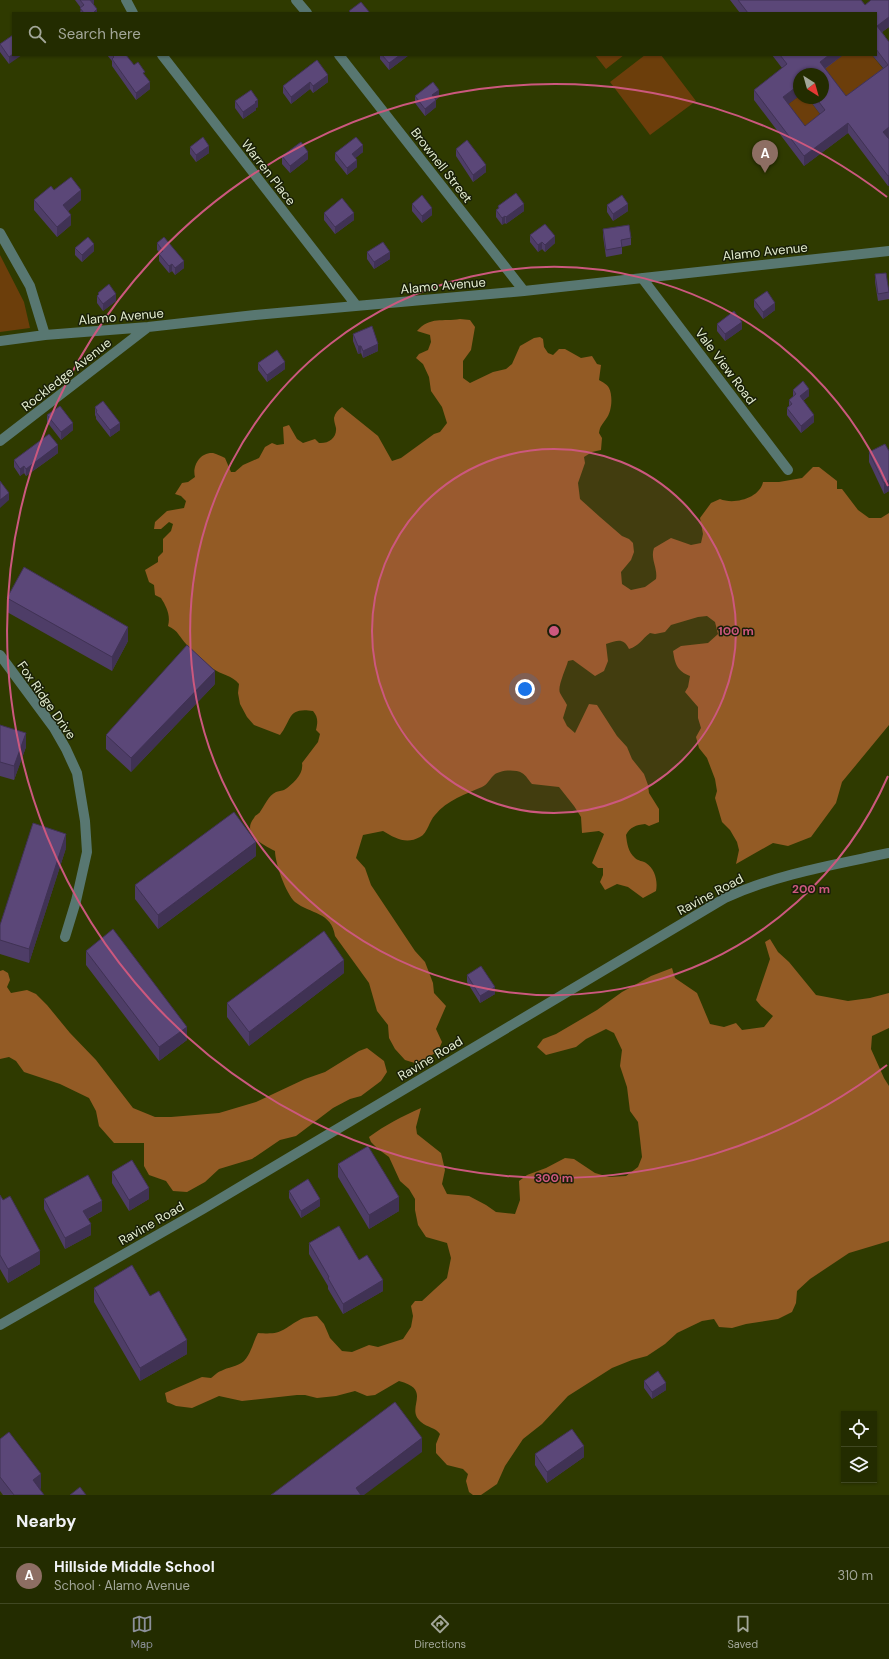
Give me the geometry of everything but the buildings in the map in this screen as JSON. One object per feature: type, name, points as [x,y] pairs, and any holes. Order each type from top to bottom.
[{"type":"street","points":[[126,0],[132,12]]},
{"type":"street","points":[[296,0],[306,12]]},
{"type":"street","name":"Warren Place","points":[[163,56],[356,305]]},
{"type":"street","name":"Brownell Street","points":[[340,56],[524,291]]},
{"type":"street","points":[[0,233],[30,286],[45,335]]},
{"type":"street","name":"Alamo Avenue","points":[[0,341],[45,335],[148,327],[356,305],[524,291],[889,251]]},
{"type":"street","name":"Vale View Road","points":[[642,278],[788,470]]},
{"type":"street","name":"Rockledge Avenue","points":[[0,441],[148,327]]},
{"type":"street","name":"Fox Ridge Drive","points":[[0,655],[54,728],[77,773],[85,821],[87,852],[76,901],[65,936]]},
{"type":"street","name":"Ravine Road","points":[[0,1325],[203,1209],[725,898],[747,888],[784,876],[889,853]]},
{"type":"shaded area","points":[[596,56],[623,56],[606,69]]},
{"type":"shaded area","points":[[644,56],[662,56],[696,101],[650,135],[610,82]]},
{"type":"shaded area","points":[[842,56],[873,56],[888,75],[846,107],[829,83],[829,68],[825,68]]},
{"type":"shaded area","points":[[793,100],[793,104],[812,104],[825,121],[805,137],[783,108]]},
{"type":"shaded area","points":[[0,255],[24,302],[30,328],[0,332]]},
{"type":"shaded area","points":[[460,319],[470,320],[475,327],[471,350],[463,361],[463,378],[470,383],[493,372],[506,369],[512,364],[520,346],[534,338],[540,337],[543,339],[544,347],[548,353],[553,355],[559,349],[565,349],[581,358],[592,356],[597,364],[601,365],[599,380],[606,384],[609,388],[611,395],[611,408],[599,431],[602,438],[601,450],[592,452],[584,457],[585,463],[578,483],[580,499],[622,536],[629,539],[633,543],[634,552],[631,560],[621,572],[622,584],[631,590],[645,587],[656,579],[653,556],[654,548],[671,538],[691,545],[701,543],[703,534],[700,518],[711,503],[720,499],[732,501],[746,499],[761,488],[763,482],[779,482],[802,478],[813,467],[819,467],[837,481],[837,489],[842,489],[858,510],[869,518],[881,518],[889,513],[889,725],[842,782],[836,803],[811,837],[788,846],[773,843],[736,864],[739,850],[737,842],[730,830],[722,822],[715,798],[717,791],[715,779],[707,758],[699,748],[696,737],[701,728],[698,718],[698,707],[685,692],[688,687],[690,676],[679,669],[673,651],[681,646],[708,643],[718,634],[715,622],[707,616],[698,617],[671,625],[665,632],[655,634],[650,633],[638,644],[629,649],[622,641],[606,644],[608,661],[604,671],[595,676],[573,660],[568,661],[559,690],[567,705],[563,718],[567,726],[575,733],[589,704],[597,705],[617,736],[627,747],[632,759],[644,774],[649,793],[659,809],[659,822],[649,826],[645,824],[636,826],[631,828],[626,835],[628,847],[633,856],[652,868],[657,883],[656,891],[643,898],[628,887],[617,884],[605,890],[600,882],[603,875],[603,868],[598,868],[592,863],[604,834],[599,831],[582,833],[581,817],[559,787],[532,784],[523,774],[515,771],[499,772],[495,774],[484,786],[445,805],[433,818],[425,833],[420,837],[410,840],[401,840],[383,831],[363,835],[356,858],[365,868],[371,885],[415,951],[425,962],[433,983],[434,993],[446,1006],[436,1029],[442,1042],[438,1051],[418,1064],[405,1060],[395,1049],[389,1038],[388,1025],[377,1011],[369,983],[335,936],[330,922],[320,914],[295,902],[288,892],[282,878],[275,856],[275,851],[265,846],[255,838],[250,829],[255,817],[271,796],[276,792],[287,788],[300,775],[302,763],[318,742],[320,734],[316,730],[316,715],[313,711],[305,710],[294,713],[280,735],[254,725],[247,717],[240,704],[238,693],[239,684],[205,663],[184,642],[177,632],[168,626],[169,618],[166,607],[161,598],[155,595],[154,585],[149,582],[145,570],[158,562],[158,557],[163,552],[163,539],[171,531],[173,524],[169,522],[161,529],[154,529],[155,522],[167,511],[184,508],[186,501],[181,496],[175,494],[182,483],[188,482],[195,477],[194,473],[198,460],[208,453],[218,454],[225,458],[231,472],[235,472],[243,465],[259,458],[265,447],[272,443],[277,445],[284,444],[283,427],[289,425],[297,439],[303,443],[315,439],[319,443],[329,441],[336,432],[334,421],[335,415],[342,407],[378,436],[392,461],[401,458],[434,434],[440,432],[447,423],[442,407],[431,391],[429,377],[423,364],[416,358],[419,354],[428,350],[431,342],[430,335],[417,331],[422,326],[432,321]]},
{"type":"shaded area","points":[[770,939],[778,952],[789,962],[816,995],[848,1001],[870,998],[889,993],[889,1028],[872,1036],[871,1049],[889,1086],[889,1241],[849,1253],[810,1279],[797,1291],[796,1303],[792,1312],[778,1319],[746,1324],[732,1328],[719,1327],[714,1319],[702,1321],[677,1333],[665,1344],[647,1356],[612,1368],[568,1396],[542,1424],[523,1439],[505,1466],[497,1484],[481,1495],[473,1495],[469,1492],[466,1481],[468,1474],[463,1469],[447,1465],[436,1453],[436,1444],[440,1434],[436,1430],[421,1422],[417,1417],[415,1411],[417,1394],[415,1389],[399,1381],[375,1395],[367,1396],[355,1391],[336,1396],[317,1398],[297,1395],[242,1401],[219,1396],[192,1408],[176,1406],[167,1402],[165,1393],[202,1377],[211,1378],[217,1373],[238,1365],[244,1361],[258,1333],[272,1333],[281,1331],[304,1318],[317,1316],[324,1324],[330,1338],[342,1351],[352,1352],[369,1345],[378,1347],[403,1339],[411,1327],[413,1316],[411,1306],[415,1301],[422,1301],[447,1278],[451,1258],[447,1243],[426,1237],[418,1225],[415,1210],[415,1199],[409,1189],[400,1181],[389,1157],[371,1142],[369,1137],[421,1108],[416,1127],[417,1134],[441,1153],[445,1170],[442,1184],[447,1194],[469,1196],[496,1212],[515,1214],[520,1200],[519,1181],[527,1175],[546,1168],[565,1158],[574,1159],[595,1173],[609,1177],[626,1176],[638,1167],[642,1157],[638,1122],[630,1111],[627,1087],[620,1066],[622,1050],[614,1033],[606,1029],[586,1039],[576,1047],[546,1055],[537,1047],[543,1039],[556,1034],[597,1010],[622,992],[651,976],[672,968],[675,978],[697,993],[710,1024],[724,1027],[736,1023],[742,1030],[764,1027],[773,1016],[756,1000],[770,959],[765,942]]},
{"type":"shaded area","points":[[3,970],[8,973],[10,980],[7,987],[11,993],[27,990],[36,994],[96,1060],[133,1108],[155,1117],[219,1113],[256,1102],[305,1079],[325,1072],[359,1051],[367,1048],[384,1061],[387,1072],[381,1081],[361,1096],[350,1099],[333,1108],[296,1136],[280,1140],[252,1159],[219,1169],[205,1182],[187,1192],[173,1191],[166,1181],[149,1175],[144,1166],[144,1143],[114,1143],[99,1126],[96,1111],[89,1098],[60,1084],[24,1072],[16,1061],[9,1057],[0,1059],[0,971]]},
{"type":"place","name":"Hillside Middle School","points":[[765,173]]}]
